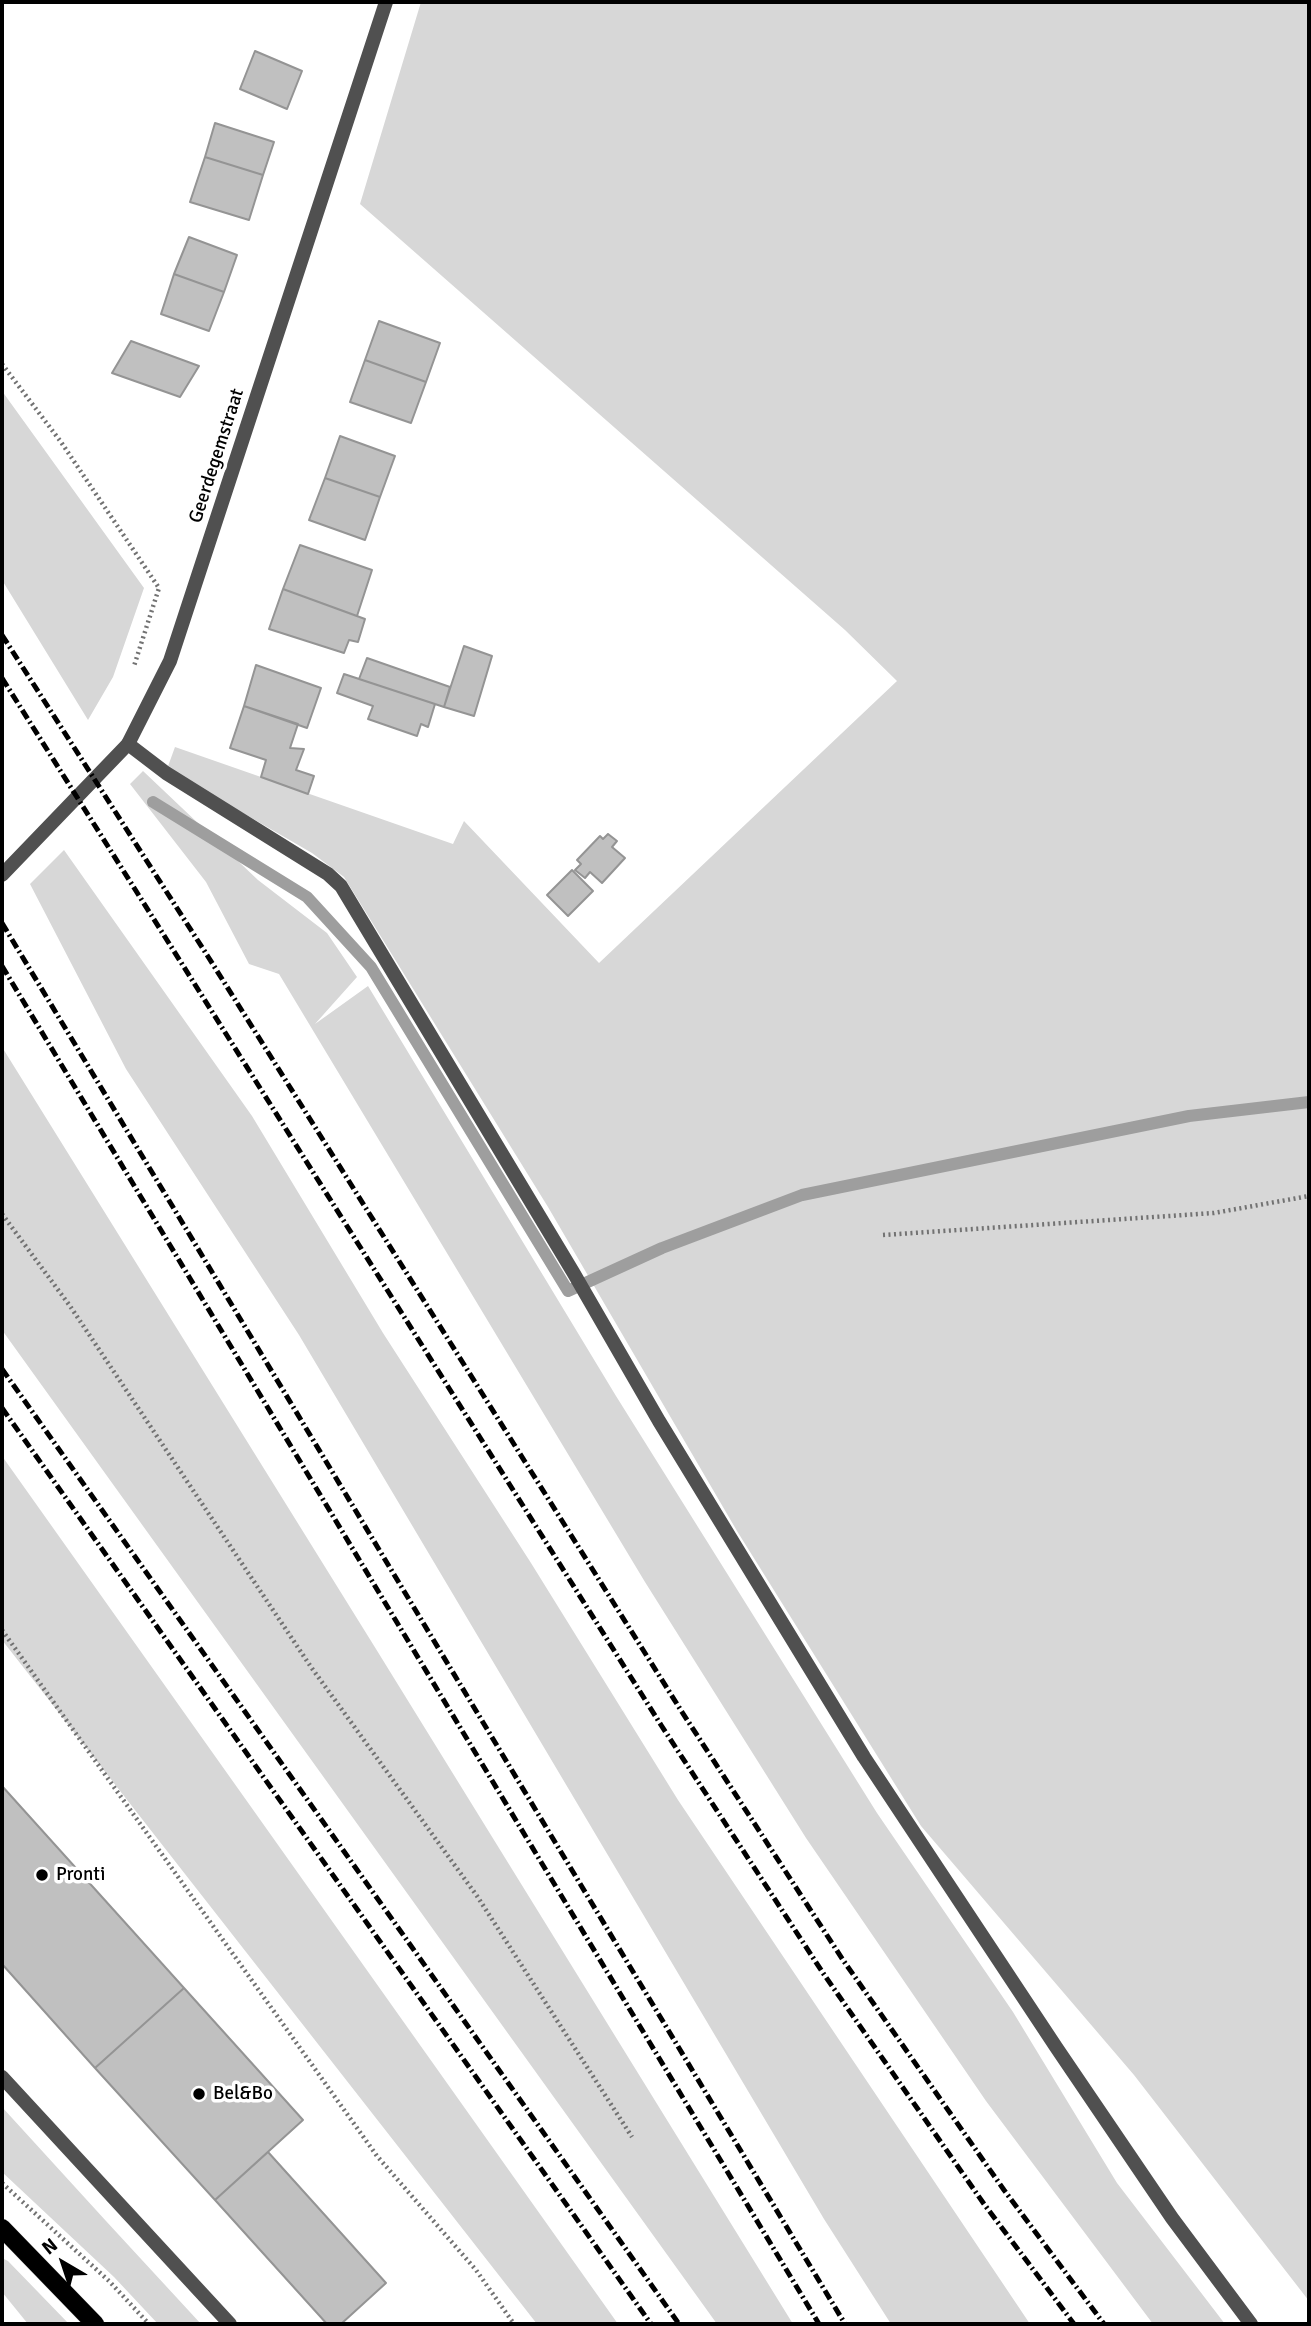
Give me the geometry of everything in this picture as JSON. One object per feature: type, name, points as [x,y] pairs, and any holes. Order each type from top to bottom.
[{"type":"main road","points":[[2,2228],[95,2324]]},
{"type":"street","name":"Geerdegemstraat","points":[[2,875],[128,744],[170,661],[386,2]]},
{"type":"street","points":[[128,744],[166,773],[328,874],[341,886],[573,1272],[659,1421],[864,1757],[1172,2218],[1251,2324]]},
{"type":"street","points":[[2,2077],[230,2324]]},
{"type":"path","points":[[2,364],[61,442],[159,588]]},
{"type":"path","points":[[883,1235],[1214,1213],[1309,1196]]},
{"type":"path","points":[[2,1214],[70,1306],[311,1667],[477,1896],[632,2137]]},
{"type":"path","points":[[2,1630],[377,2156],[475,2270],[514,2324]]},
{"type":"path","points":[[2,2183],[109,2281],[149,2324]]},
{"type":"shaded area","points":[[421,2],[1309,2],[1309,2301],[1134,2075],[921,1826],[737,1531],[548,1207],[344,877],[312,853],[167,769],[175,747],[453,844],[464,821],[599,963],[897,681],[845,630],[360,204]]},
{"type":"shaded area","points":[[2,391],[144,588],[113,677],[88,720],[2,580]]},
{"type":"shaded area","points":[[143,771],[258,880],[327,933],[357,977],[315,1024],[368,986],[616,1396],[877,1813],[1013,2012],[1117,2183],[1225,2324],[1153,2324],[986,2101],[806,1838],[645,1582],[279,974],[249,964],[206,882],[130,784]]},
{"type":"shaded area","points":[[64,850],[252,1116],[383,1333],[531,1563],[678,1800],[1030,2324],[891,2324],[824,2219],[299,1335],[126,1069],[30,884]]},
{"type":"shaded area","points":[[2,1047],[793,2324],[717,2324],[2,1330]]},
{"type":"shaded area","points":[[2,1456],[618,2324],[537,2324],[2,1640]]},
{"type":"shaded area","points":[[2,2107],[201,2324],[158,2324],[114,2277],[2,2172]]},
{"type":"shaded area","points":[[2,2258],[69,2324],[28,2324],[2,2292]]},
{"type":"building","points":[[255,51],[302,71],[287,109],[240,89]]},
{"type":"building","points":[[215,123],[274,142],[263,175],[205,157]]},
{"type":"building","points":[[205,157],[263,175],[249,220],[190,202]]},
{"type":"building","points":[[189,237],[237,255],[224,292],[174,274]]},
{"type":"building","points":[[174,274],[224,292],[209,331],[161,314]]},
{"type":"building","points":[[379,321],[440,343],[426,382],[365,360]]},
{"type":"building","points":[[131,341],[199,366],[180,397],[112,373]]},
{"type":"building","points":[[365,360],[426,382],[411,423],[350,402]]},
{"type":"building","points":[[340,436],[395,456],[380,497],[325,478]]},
{"type":"building","points":[[325,478],[380,497],[365,540],[309,520]]},
{"type":"building","points":[[300,545],[372,570],[357,616],[283,589]]},
{"type":"building","points":[[283,589],[365,619],[358,642],[349,640],[344,653],[269,629]]},
{"type":"building","points":[[464,646],[492,656],[474,716],[444,707]]},
{"type":"building","points":[[367,658],[450,687],[444,707],[359,679]]},
{"type":"building","points":[[256,665],[321,688],[307,728],[244,706]]},
{"type":"building","points":[[344,674],[435,704],[428,727],[421,724],[417,736],[368,719],[373,706],[337,693]]},
{"type":"building","points":[[244,706],[298,724],[290,748],[304,749],[296,770],[314,776],[308,794],[261,777],[266,760],[230,748]]},
{"type":"building","points":[[608,834],[617,841],[612,847],[625,858],[602,883],[590,872],[585,878],[575,870],[581,864],[577,860],[600,836],[603,839]]},
{"type":"building","points":[[572,870],[593,891],[568,916],[547,895]]},
{"type":"building","name":"Pronti","points":[[2,1786],[184,1988],[95,2068],[2,1964]]},
{"type":"building","name":"Bel&Bo","points":[[184,1988],[303,2120],[215,2200],[95,2068]]},
{"type":"building","points":[[268,2152],[386,2283],[341,2324],[327,2324],[215,2200]]},
{"type":"waterway","points":[[153,802],[307,897],[371,967],[568,1291],[662,1248],[802,1195],[1189,1116],[1309,1102]]},
{"type":"railway","points":[[2,635],[207,955],[682,1712],[843,1960],[1004,2190],[1104,2324]]},
{"type":"railway","points":[[2,678],[661,1725],[823,1973],[984,2204],[1074,2324]]},
{"type":"railway","points":[[2,923],[845,2324]]},
{"type":"railway","points":[[2,966],[819,2324]]},
{"type":"railway","points":[[2,1369],[679,2324]]},
{"type":"railway","points":[[2,1408],[651,2324]]},
{"type":"place","name":"Pronti","points":[[42,1875]]},
{"type":"place","name":"Bel&Bo","points":[[199,2094]]}]
